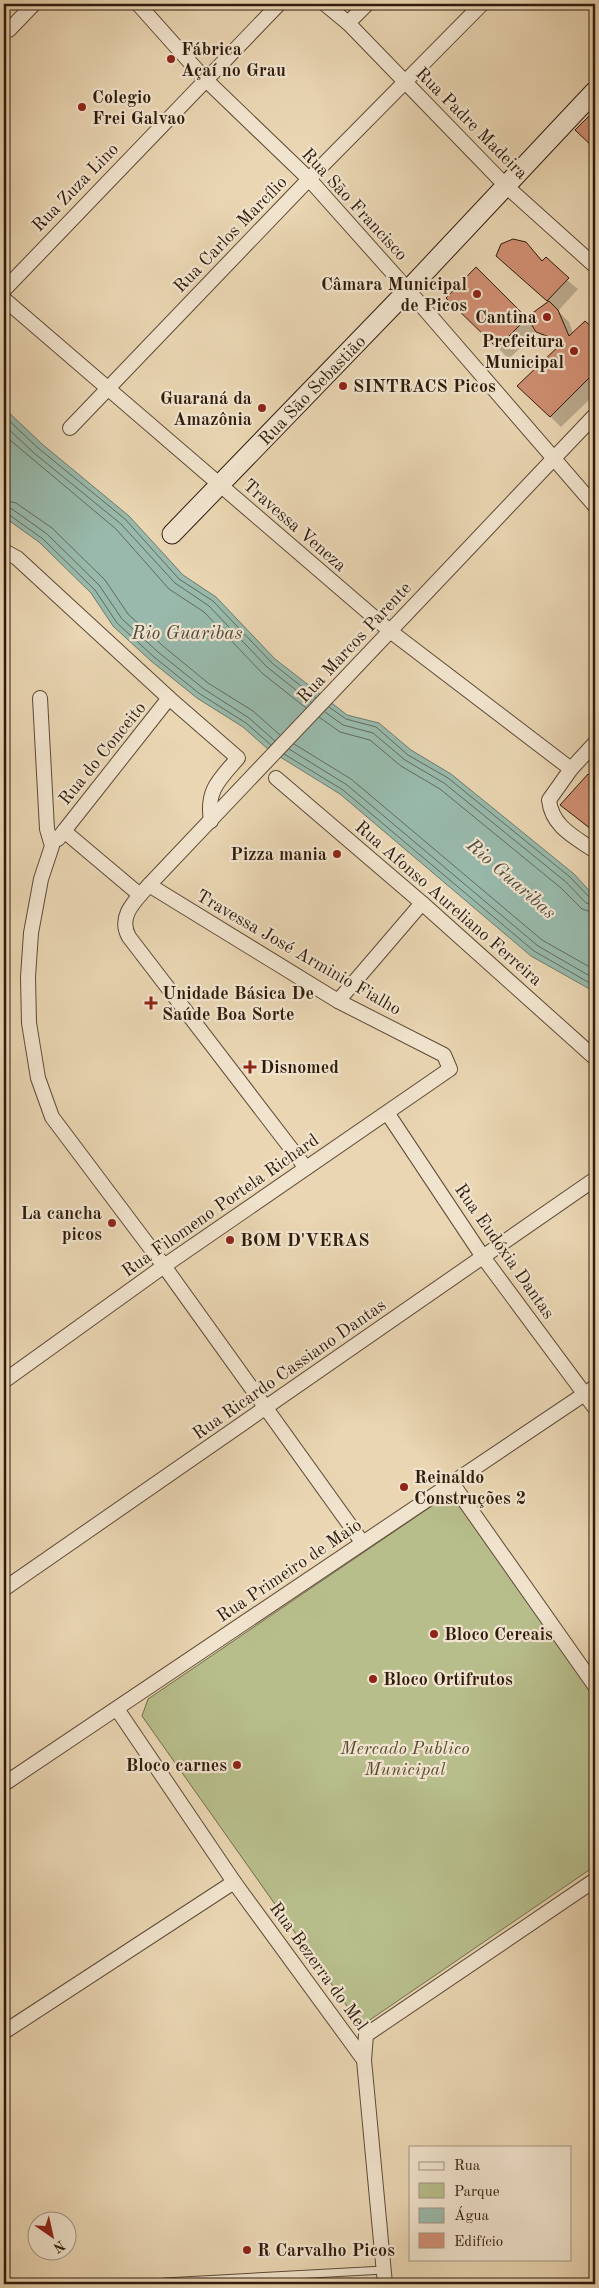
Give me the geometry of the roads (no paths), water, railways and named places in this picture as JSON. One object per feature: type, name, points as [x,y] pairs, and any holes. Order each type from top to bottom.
[{"type":"street","points":[[9,30],[34,4]]},
{"type":"street","name":"Rua São Francisco","points":[[138,4],[205,79],[309,179],[555,457],[595,506]]},
{"type":"street","name":"Rua Zuza Lino","points":[[4,290],[279,4]]},
{"type":"street","name":"Rua Padre Madeira","points":[[325,4],[348,23],[506,186],[595,266]]},
{"type":"street","points":[[348,23],[367,4]]},
{"type":"street","name":"Rua Carlos Marcílio","points":[[70,428],[309,179],[482,4]]},
{"type":"street","name":"Rua São Sebastião","points":[[172,534],[408,290],[595,92]]},
{"type":"street","name":"Travessa Veneza","points":[[4,299],[390,631],[571,769]]},
{"type":"street","name":"Rua Marcos Parente","points":[[306,1168],[129,937],[125,930],[124,919],[145,890],[595,415]]},
{"type":"street","points":[[4,551],[17,558],[169,698],[238,758],[212,788],[208,805],[211,821]]},
{"type":"street","points":[[40,698],[47,828],[52,846]]},
{"type":"street","name":"Rua do Conceito","points":[[64,831],[169,698]]},
{"type":"street","points":[[595,743],[571,769],[549,800],[550,812],[560,826],[595,851]]},
{"type":"street","name":"Rua Afonso Aureliano Ferreira","points":[[276,778],[422,903],[595,1058]]},
{"type":"street","points":[[64,831],[52,846],[41,879],[34,915],[28,977],[29,1023],[38,1078],[52,1117],[164,1266],[362,1542]]},
{"type":"street","name":"Travessa José Arminio Fialho","points":[[64,831],[145,890],[338,1001],[444,1055],[450,1069]]},
{"type":"street","points":[[338,1001],[422,903]]},
{"type":"street","name":"Rua Filomeno Portela Richard","points":[[9,1378],[164,1266],[388,1114],[450,1069]]},
{"type":"street","name":"Rua Eudóxia Dantas","points":[[388,1114],[483,1257],[590,1391],[595,1408]]},
{"type":"street","name":"Rua Ricardo Cassiano Dantas","points":[[4,1589],[595,1179]]},
{"type":"street","name":"Rua Primeiro de Maio","points":[[4,1784],[362,1542],[590,1391]]},
{"type":"street","points":[[452,1483],[595,1686]]},
{"type":"street","name":"Rua Bezerra do Mel","points":[[117,1709],[234,1882],[364,2060]]},
{"type":"street","points":[[384,2277],[364,2060],[366,2035],[595,1880]]},
{"type":"street","points":[[4,2032],[234,1882]]},
{"type":"lane","points":[[165,2282],[384,2277]]},
{"type":"water","name":"Rio Guaribas","points":[[4,408],[42,444],[129,516],[183,575],[216,597],[275,659],[347,715],[379,723],[411,750],[451,774],[574,874],[595,897],[595,992],[531,956],[340,794],[269,750],[243,727],[197,698],[151,661],[113,626],[91,593],[39,542],[4,517]]},
{"type":"place","name":"Fábrica Açaí no Grau","points":[[171,59]]},
{"type":"place","name":"Colegio Frei Galvao","points":[[82,107]]},
{"type":"place","name":"Câmara Municipal de Picos","points":[[477,294]]},
{"type":"place","name":"Cantina","points":[[547,317]]},
{"type":"place","name":"Prefeitura Municipal","points":[[574,351]]},
{"type":"place","name":"SINTRACS Picos","points":[[343,386]]},
{"type":"place","name":"Guaraná da Amazônia","points":[[262,408]]},
{"type":"place","name":"Pizza mania","points":[[337,854]]},
{"type":"place","name":"Unidade Básica De Saúde Boa Sorte","points":[[151,1003]]},
{"type":"place","name":"Disnomed","points":[[250,1067]]},
{"type":"place","name":"La cancha picos","points":[[112,1223]]},
{"type":"place","name":"BOM D'VERAS","points":[[230,1240]]},
{"type":"place","name":"Reinaldo Construções 2","points":[[404,1487]]},
{"type":"place","name":"Bloco Cereais","points":[[434,1634]]},
{"type":"place","name":"Bloco Ortifrutos","points":[[373,1679]]},
{"type":"place","name":"Bloco carnes","points":[[237,1765]]},
{"type":"place","name":"R Carvalho Picos","points":[[247,2250]]},
{"type":"park label","name":"Mercado Publico Municipal","points":[[405,1758]]}]
